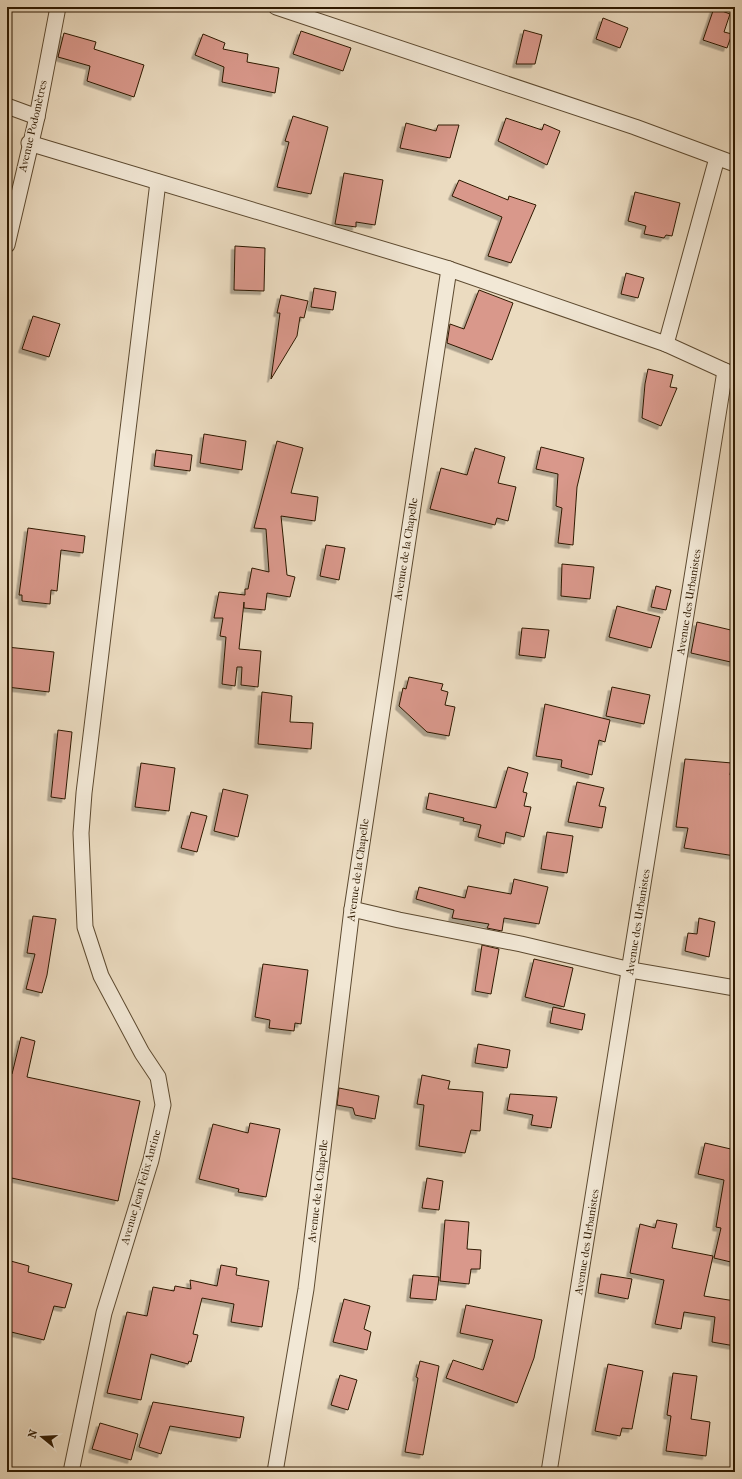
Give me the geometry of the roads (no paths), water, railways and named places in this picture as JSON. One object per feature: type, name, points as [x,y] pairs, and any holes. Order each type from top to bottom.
[{"type":"street","name":"Avenue Podomètres","points":[[7,245],[29,143],[37,117],[58,7]]},
{"type":"street","points":[[276,7],[635,127],[735,164]]},
{"type":"street","points":[[7,106],[37,117]]},
{"type":"street","points":[[29,143],[448,269],[666,344],[730,373]]},
{"type":"street","points":[[666,344],[718,158]]},
{"type":"street","name":"Avenue Jean Felix Antine","points":[[71,1472],[104,1314],[152,1160],[164,1105],[158,1077],[142,1053],[101,976],[85,927],[82,891],[81,833],[84,793],[158,182]]},
{"type":"street","name":"Avenue de la Chapelle","points":[[275,1472],[306,1289],[352,909],[448,269]]},
{"type":"street","name":"Avenue des Urbanistes","points":[[549,1472],[730,373]]},
{"type":"street","points":[[352,909],[399,920],[521,944],[631,970],[735,988]]}]
